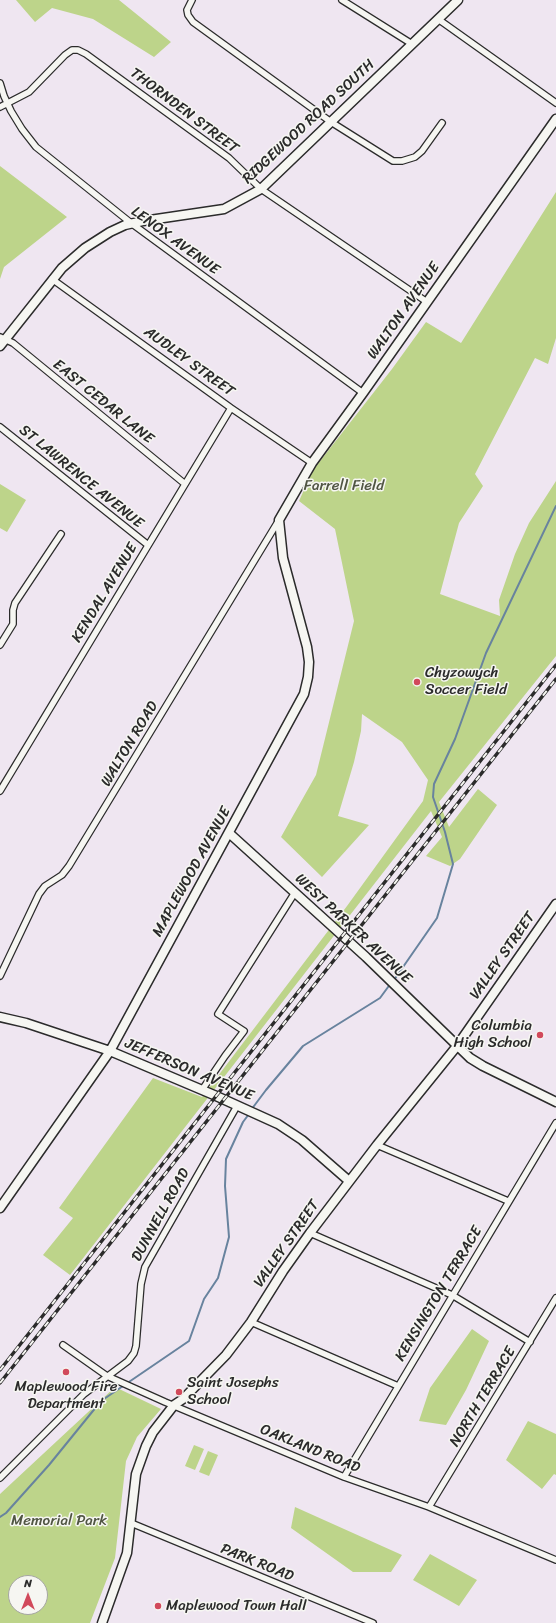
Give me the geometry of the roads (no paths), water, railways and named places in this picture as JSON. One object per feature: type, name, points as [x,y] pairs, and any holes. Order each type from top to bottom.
[{"type":"street","points":[[192,0],[187,10],[190,19],[193,22],[331,122],[393,161],[402,161],[415,157],[422,151],[442,123]]},
{"type":"street","points":[[342,0],[412,44]]},
{"type":"street","name":"RIDGEWOOD ROAD SOUTH","points":[[0,346],[3,338],[24,316],[52,279],[85,248],[110,232],[131,223],[161,217],[219,211],[236,204],[261,189],[458,0]]},
{"type":"street","points":[[438,19],[556,103]]},
{"type":"street","name":"THORNDEN STREET","points":[[8,104],[29,92],[65,55],[72,50],[78,50],[86,54],[230,158],[261,189],[427,302]]},
{"type":"street","name":"LENOX AVENUE","points":[[0,83],[8,104],[22,130],[36,147],[131,223],[363,393]]},
{"type":"street","points":[[0,107],[8,104]]},
{"type":"street","name":"WALTON AVENUE","points":[[279,520],[312,463],[556,120]]},
{"type":"street","name":"AUDLEY STREET","points":[[52,279],[231,408],[312,463]]},
{"type":"street","name":"EAST CEDAR LANE","points":[[3,338],[13,344],[185,484]]},
{"type":"street","name":"KENDAL AVENUE","points":[[0,791],[231,408]]},
{"type":"street","name":"ST LAWRENCE AVENUE","points":[[0,427],[148,546]]},
{"type":"street","name":"MAPLEWOOD AVENUE","points":[[0,1208],[110,1051],[304,694],[308,677],[309,662],[307,647],[283,558],[279,520]]},
{"type":"street","name":"WALTON ROAD","points":[[0,976],[39,894],[45,886],[62,875],[70,866],[279,520]]},
{"type":"street","points":[[0,645],[13,624],[13,610],[16,603],[61,534]]},
{"type":"street","name":"WEST PARKER AVENUE","points":[[229,834],[294,894],[331,925],[470,1058],[483,1066],[556,1102]]},
{"type":"street","points":[[202,1090],[244,1031],[218,1014],[294,894]]},
{"type":"street","name":"VALLEY STREET","points":[[102,1623],[127,1553],[133,1490],[140,1462],[153,1432],[174,1405],[183,1400],[226,1355],[251,1322],[283,1271],[310,1233],[377,1144],[457,1046],[556,904]]},
{"type":"street","name":"JEFFERSON AVENUE","points":[[0,1017],[26,1023],[110,1051],[247,1110],[293,1133],[349,1181]]},
{"type":"street","name":"DUNNELL ROAD","points":[[0,1478],[84,1394],[128,1361],[134,1353],[136,1346],[141,1284],[145,1267],[236,1106]]},
{"type":"street","name":"KENSINGTON TERRACE","points":[[344,1476],[556,1123]]},
{"type":"street","points":[[377,1144],[508,1201]]},
{"type":"street","points":[[310,1233],[452,1295],[530,1342]]},
{"type":"street","name":"NORTH TERRACE","points":[[429,1507],[556,1298]]},
{"type":"street","points":[[251,1322],[398,1386]]},
{"type":"street","name":"OAKLAND ROAD","points":[[63,1345],[107,1376],[116,1380],[344,1476],[429,1507],[556,1560]]},
{"type":"street","name":"PARK ROAD","points":[[131,1523],[373,1623]]},
{"type":"waterway","points":[[394,980],[437,918],[453,864],[445,832],[433,797],[434,784],[455,739],[486,653],[556,506]]},
{"type":"waterway","points":[[251,1110],[303,1046],[380,998],[391,983]]},
{"type":"waterway","points":[[0,1517],[6,1513],[49,1465],[101,1401],[189,1341],[204,1299],[218,1278],[229,1237],[225,1186],[226,1159],[243,1122],[249,1114]]},
{"type":"railway","points":[[0,1370],[556,665]]},
{"type":"railway","points":[[0,1383],[556,679]]},
{"type":"place","name":"Chyzowych Soccer Field","points":[[417,682]]},
{"type":"place","name":"Columbia High School","points":[[540,1035]]},
{"type":"place","name":"Maplewood Fire Department","points":[[66,1372]]},
{"type":"place","name":"Saint Josephs School","points":[[179,1392]]},
{"type":"place","name":"Maplewood Town Hall","points":[[158,1606]]},
{"type":"park label","name":"Farrell Field","points":[[344,486]]},
{"type":"park label","name":"Memorial Park","points":[[59,1521]]}]
